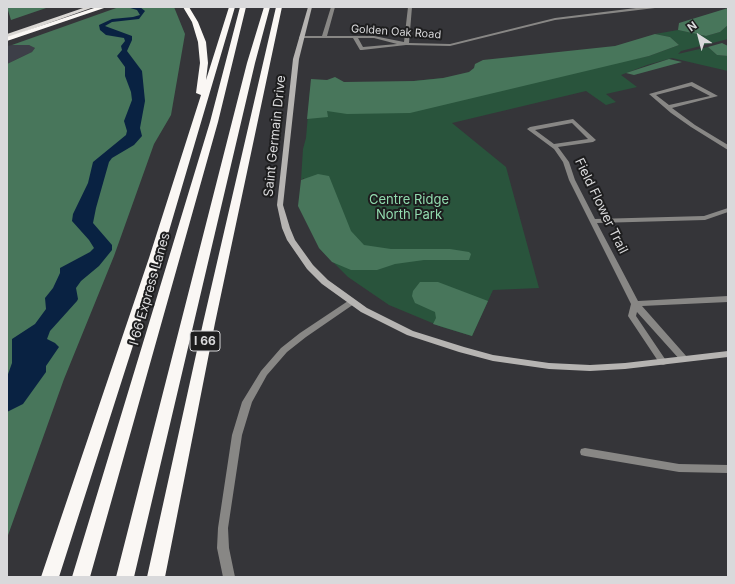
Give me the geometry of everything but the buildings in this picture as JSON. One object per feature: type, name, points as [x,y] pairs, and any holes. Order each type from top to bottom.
[{"type":"highway","points":[[7,39],[91,8],[104,7]]},
{"type":"highway","points":[[186,7],[195,22],[202,42],[204,63],[194,130]]},
{"type":"highway","points":[[50,577],[155,258],[232,7]]},
{"type":"highway","name":"I 66 Express Lanes","points":[[81,577],[216,115],[243,7]]},
{"type":"highway","points":[[125,577],[251,63],[277,8]]},
{"type":"highway","name":"I 66","points":[[156,577],[215,292],[277,8]]},
{"type":"main road","points":[[36,18],[70,7]]},
{"type":"main road","points":[[7,36],[91,8]]},
{"type":"street","name":"Saint Germain Drive","points":[[310,7],[301,37],[280,190],[282,217],[286,228],[298,252],[325,282],[351,302],[386,322],[410,333],[455,348],[493,358],[549,366],[590,368],[625,366],[728,354]]},
{"type":"street","points":[[324,37],[333,7]]},
{"type":"street","points":[[355,37],[362,48],[406,44],[410,7]]},
{"type":"street","name":"Golden Oak Road","points":[[301,37],[374,37],[406,44],[450,45],[555,19],[655,7]]},
{"type":"street","points":[[668,107],[715,96],[692,84],[652,94],[668,107],[728,148]]},
{"type":"street","name":"Field Flower Trail","points":[[553,146],[593,140],[573,121],[530,129],[553,146],[566,162],[572,180],[635,304],[684,359]]},
{"type":"street","points":[[592,221],[705,218],[728,210]]},
{"type":"street","points":[[635,304],[728,299]]},
{"type":"street","points":[[229,577],[223,548],[223,528],[237,435],[247,402],[264,373],[284,350],[351,302]]},
{"type":"street","name":"Field Flower Trail","points":[[635,304],[632,316],[663,362]]},
{"type":"street","points":[[585,452],[679,468],[728,469]]},
{"type":"shaded area","points":[[29,45],[35,48],[32,52],[7,64],[7,46]]},
{"type":"green space","points":[[7,7],[49,7],[11,20]]},
{"type":"green space","points":[[119,7],[174,7],[185,34],[171,115],[154,144],[114,256],[64,379],[7,538],[7,64],[32,52],[35,48],[29,45],[12,45]]},
{"type":"green space","points":[[728,8],[728,25],[720,32],[706,36],[678,30],[679,23]]},
{"type":"green space","name":"Centre Ridge North Park","points":[[728,25],[728,39],[681,51],[678,54],[708,47],[717,55],[728,56],[728,71],[672,58],[647,65],[621,75],[637,87],[606,94],[616,102],[606,105],[586,91],[452,123],[506,167],[539,288],[493,290],[472,336],[442,327],[389,305],[348,277],[319,248],[304,178],[301,180],[310,91],[630,60],[649,56],[679,45],[670,37],[655,34],[678,30],[706,36],[720,32]]},
{"type":"green space","points":[[655,34],[670,37],[679,45],[649,56],[410,113],[347,114],[327,111],[328,117],[307,119],[311,79],[327,80],[335,77],[344,82],[414,81],[443,78],[469,72],[474,68],[475,64],[483,60],[615,46]]},
{"type":"green space","points":[[722,43],[728,46],[728,56],[717,55],[708,47]]},
{"type":"green space","points":[[669,59],[682,62],[634,75],[626,73]]},
{"type":"green space","points":[[318,174],[329,176],[351,231],[364,245],[391,249],[450,249],[469,252],[471,254],[469,260],[424,260],[395,264],[377,270],[351,270],[332,262],[319,248],[298,206],[301,180]]},
{"type":"green space","points":[[420,282],[438,282],[488,301],[472,336],[433,324],[436,318],[435,312],[415,303],[412,296],[413,291]]},
{"type":"water","points":[[127,7],[140,7],[145,11],[139,19],[112,22],[105,26],[132,36],[132,40],[127,51],[142,71],[145,101],[140,128],[142,136],[134,145],[112,158],[109,162],[96,208],[93,223],[112,245],[112,250],[99,266],[81,281],[76,288],[77,301],[50,331],[47,339],[59,347],[46,366],[46,372],[23,404],[7,412],[7,377],[12,363],[12,339],[35,324],[46,309],[45,298],[53,288],[60,273],[60,268],[90,252],[94,248],[72,221],[73,214],[88,183],[93,162],[126,135],[127,131],[124,121],[132,100],[131,92],[125,76],[125,67],[117,56],[122,50],[121,46],[125,41],[124,38],[106,35],[100,30],[99,25],[112,19],[140,15],[137,10]]}]
